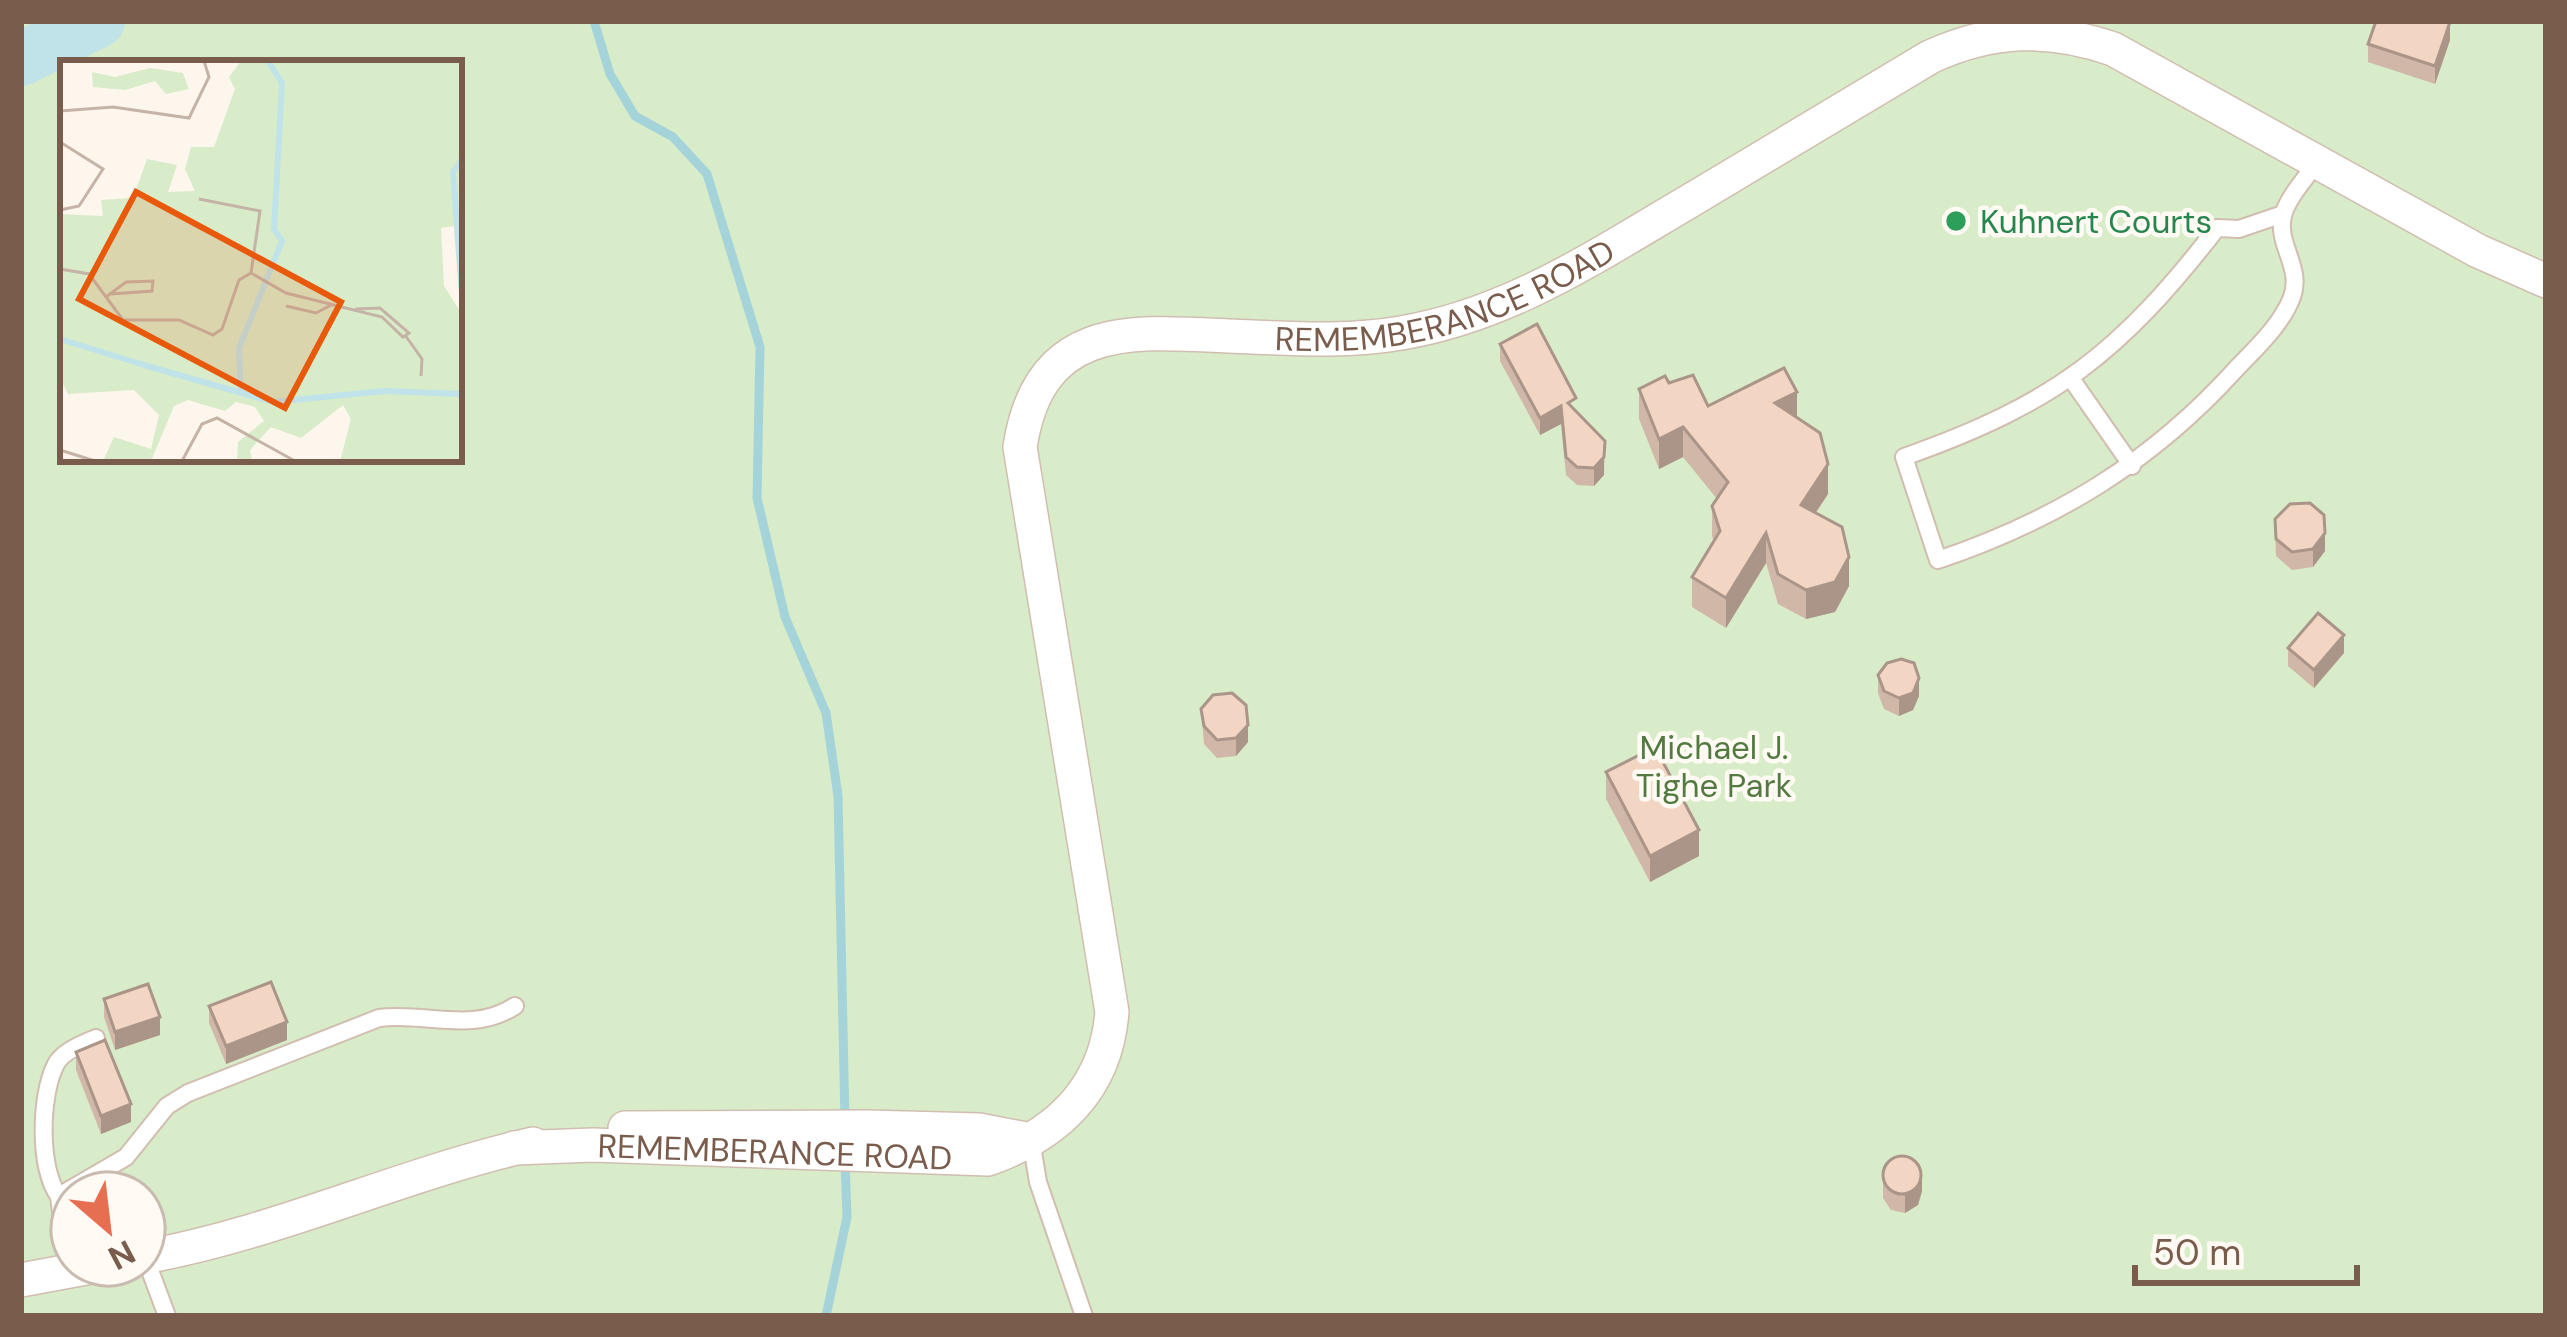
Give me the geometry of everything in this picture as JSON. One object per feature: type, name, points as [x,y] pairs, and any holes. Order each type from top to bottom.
[{"type":"street","name":"REMEMBERANCE ROAD","points":[[168,1252],[257,1233],[448,1163],[514,1148],[867,1141],[988,1159],[1031,1140],[1082,1102],[1095,1082],[1110,1039],[1112,1012],[1020,447],[1031,400],[1061,361],[1108,335],[1357,338],[1485,312],[1555,281],[1930,57],[1985,37],[2052,32],[2113,49],[2478,250],[2546,281]]},
{"type":"lane","points":[[2283,214],[2239,229],[2217,228],[2116,345],[2072,380],[2006,417],[1904,457],[1938,560],[2014,534],[2132,466],[2199,411],[2291,300],[2293,265],[2283,240],[2283,214],[2317,162]]},
{"type":"lane","points":[[2072,380],[2132,466]]},
{"type":"lane","points":[[104,1169],[126,1156],[166,1106],[188,1093],[379,1018],[405,1015],[468,1023],[496,1018],[515,1006]]},
{"type":"lane","points":[[50,1169],[41,1139],[51,1078],[58,1060],[96,1038]]},
{"type":"lane","points":[[1031,1140],[1038,1182],[1084,1316]]},
{"type":"green space","name":"Michael J. Tighe Park","points":[[21,21],[2546,21],[2546,1316],[21,1316]]},
{"type":"building","points":[[2376,21],[2450,22],[2435,66],[2368,44]]},
{"type":"building","points":[[1537,324],[1576,398],[1568,403],[1605,441],[1604,457],[1594,468],[1577,467],[1566,457],[1561,406],[1540,418],[1500,344]]},
{"type":"building","points":[[1784,368],[1797,392],[1775,403],[1820,433],[1828,464],[1801,505],[1842,527],[1849,557],[1835,582],[1806,590],[1778,574],[1766,533],[1726,598],[1692,577],[1720,531],[1712,506],[1728,482],[1683,427],[1659,439],[1639,389],[1665,376],[1669,383],[1693,375],[1708,406]]},
{"type":"building","points":[[2310,503],[2324,515],[2325,533],[2313,549],[2292,552],[2276,539],[2275,519],[2290,504]]},
{"type":"building","points":[[2318,613],[2344,635],[2314,670],[2288,648]]},
{"type":"building","points":[[1901,659],[1914,663],[1919,678],[1913,693],[1899,698],[1884,691],[1878,675],[1887,663]]},
{"type":"building","points":[[1232,693],[1246,705],[1248,725],[1236,738],[1217,740],[1204,726],[1201,709],[1213,695]]},
{"type":"building","points":[[1655,747],[1699,830],[1650,856],[1606,772]]},
{"type":"building","points":[[271,982],[287,1022],[226,1046],[209,1006]]},
{"type":"building","points":[[148,984],[160,1017],[115,1032],[104,999]]},
{"type":"building","points":[[105,1040],[131,1104],[101,1116],[76,1052]]},
{"type":"building","points":[[1902,1156],[1915,1162],[1921,1175],[1915,1188],[1902,1194],[1889,1188],[1883,1175],[1889,1162]]},
{"type":"waterway","points":[[21,59],[98,21]]},
{"type":"waterway","points":[[594,21],[610,74],[635,116],[673,137],[707,174],[760,347],[757,498],[785,617],[826,713],[838,796],[845,1121]]},
{"type":"waterway","points":[[826,1316],[847,1217],[845,1162]]},
{"type":"place","name":"Kuhnert Courts","points":[[1956,221]]}]
